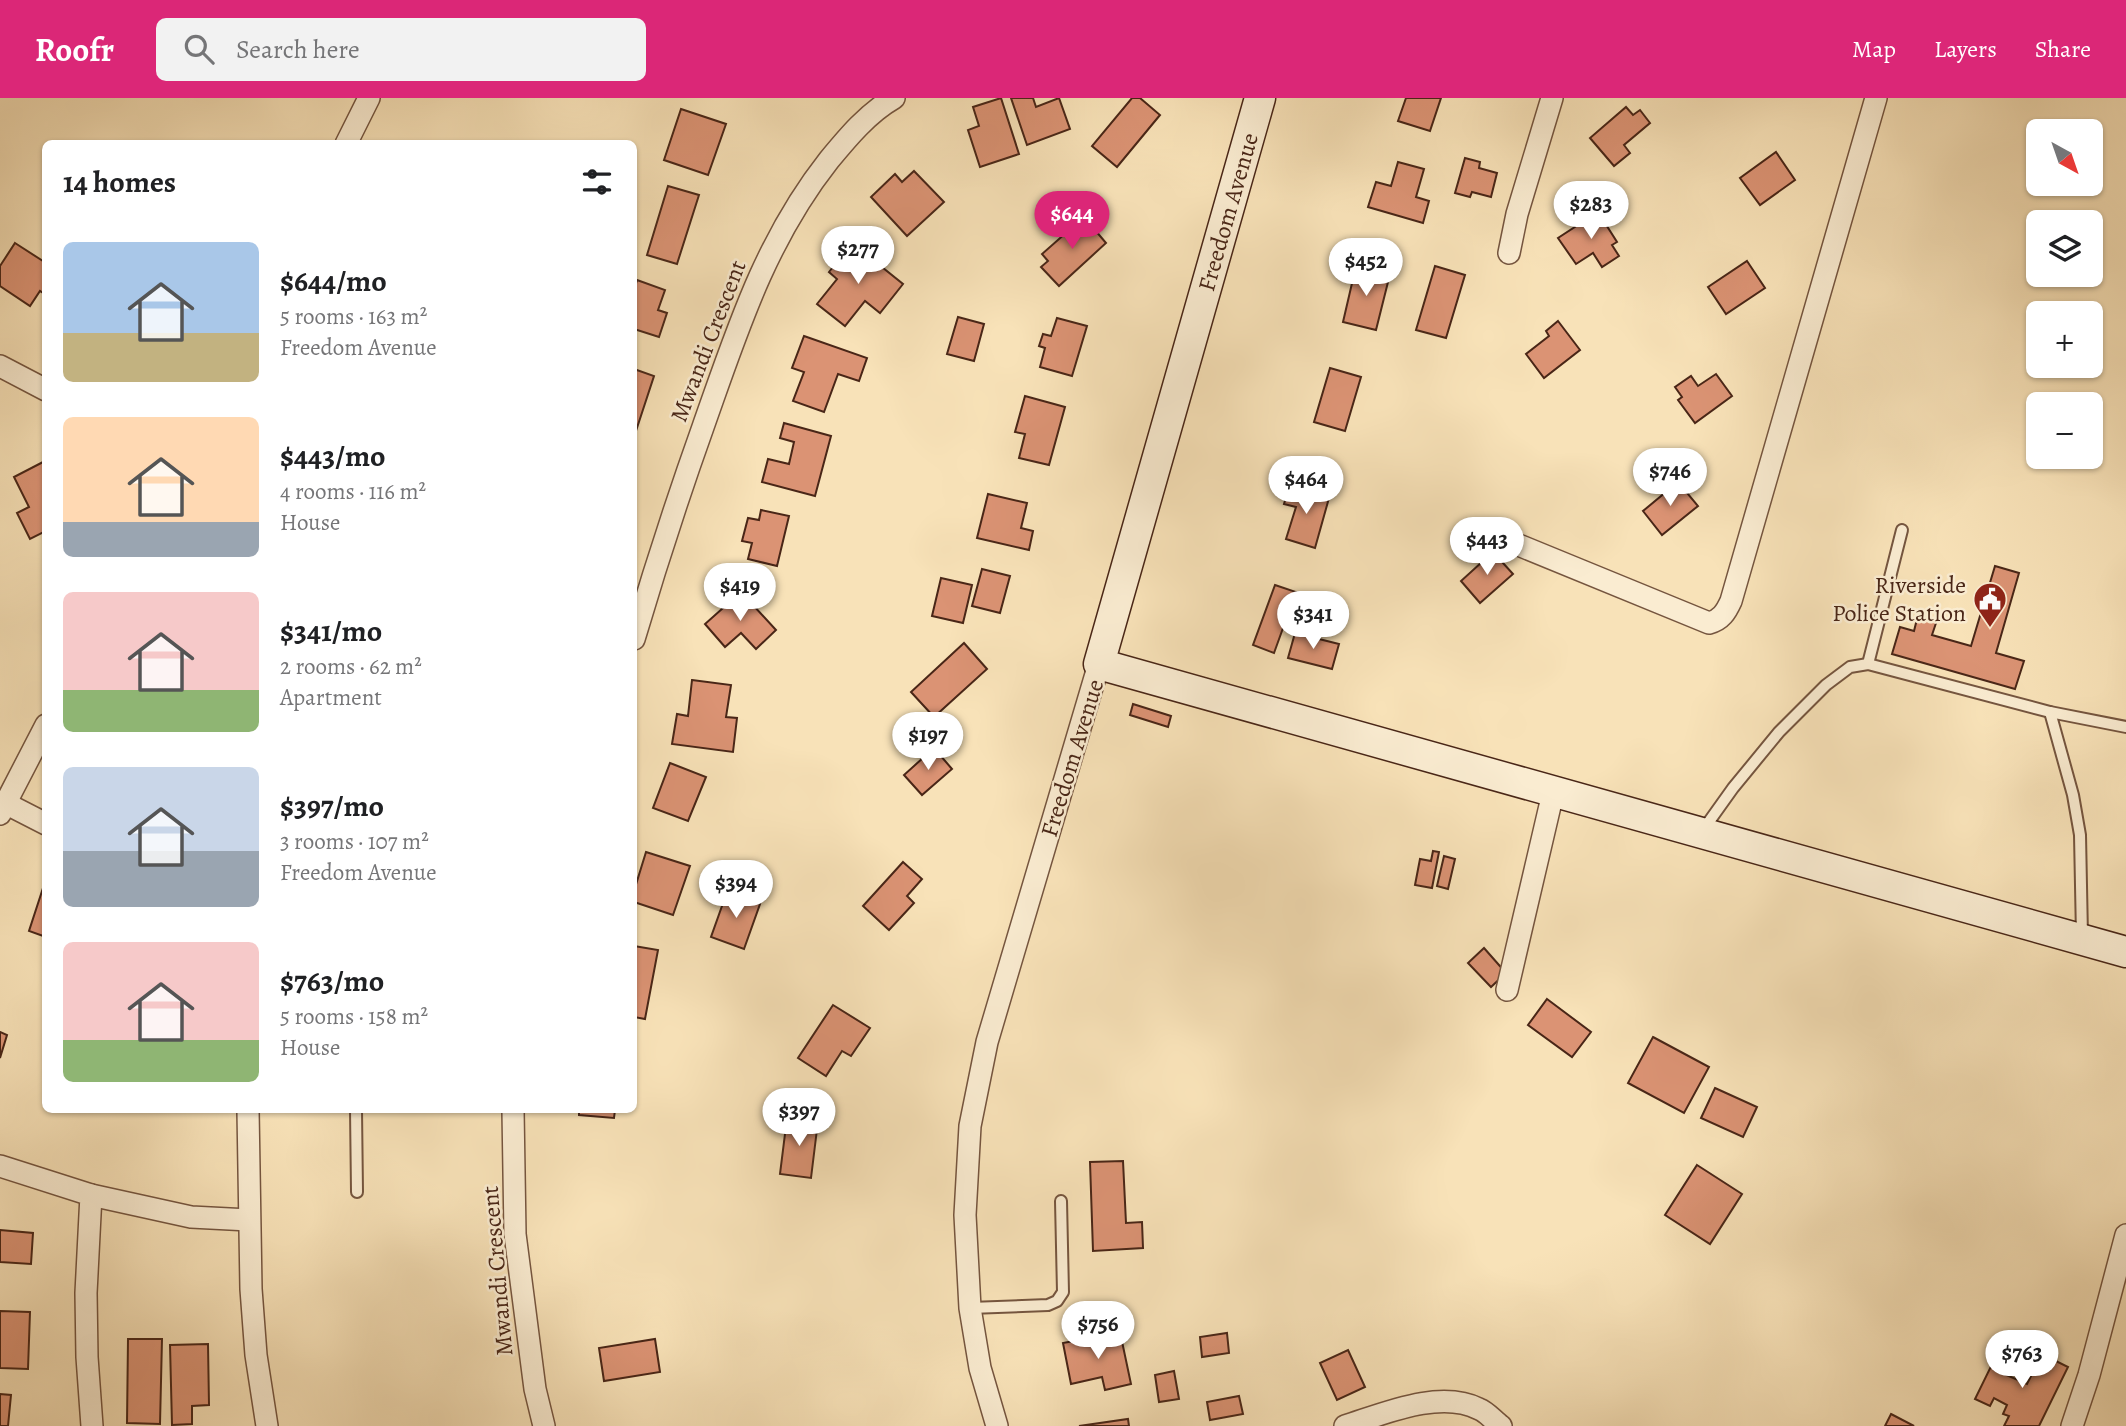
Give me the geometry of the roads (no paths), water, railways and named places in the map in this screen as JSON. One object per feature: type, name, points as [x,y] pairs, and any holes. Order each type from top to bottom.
[{"type":"main road","name":"Freedom Avenue","points":[[1099,664],[1260,98]]},
{"type":"main road","points":[[1099,664],[2126,953]]},
{"type":"street","points":[[348,140],[369,98]]},
{"type":"street","points":[[1509,253],[1517,214],[1552,98]]},
{"type":"street","points":[[1521,545],[1709,623],[1717,621],[1726,613],[1876,98]]},
{"type":"street","name":"Mwandi Crescent","points":[[637,628],[651,578],[745,307],[780,233],[811,183],[881,101]]},
{"type":"street","points":[[0,366],[42,388]]},
{"type":"street","name":"Freedom Avenue","points":[[997,1426],[980,1368],[970,1308],[965,1215],[970,1139],[987,1042],[1099,664]]},
{"type":"street","points":[[42,733],[3,808],[42,823]]},
{"type":"street","points":[[1507,990],[1553,793]]},
{"type":"street","points":[[248,1113],[249,1220],[256,1355],[267,1426]]},
{"type":"street","name":"Mwandi Crescent","points":[[513,1113],[515,1234],[535,1389],[544,1426]]},
{"type":"street","points":[[0,1166],[91,1195],[191,1217],[249,1220]]},
{"type":"street","points":[[91,1195],[86,1344],[92,1426]]},
{"type":"street","points":[[2072,1426],[2089,1375],[2126,1236]]},
{"type":"street","points":[[1345,1426],[1412,1406],[1452,1401],[1479,1409],[1501,1426]]},
{"type":"lane","points":[[1868,664],[1902,530]]},
{"type":"lane","points":[[1700,834],[1779,732],[1826,685],[1850,667],[1868,664],[2050,712],[2126,727]]},
{"type":"lane","points":[[2050,712],[2073,795],[2080,835],[2082,941]]},
{"type":"lane","points":[[356,1113],[357,1192]]},
{"type":"lane","points":[[970,1308],[1048,1305],[1057,1301],[1063,1292],[1061,1201]]},
{"type":"place","name":"Riverside Police Station","points":[[1990,629]]}]
